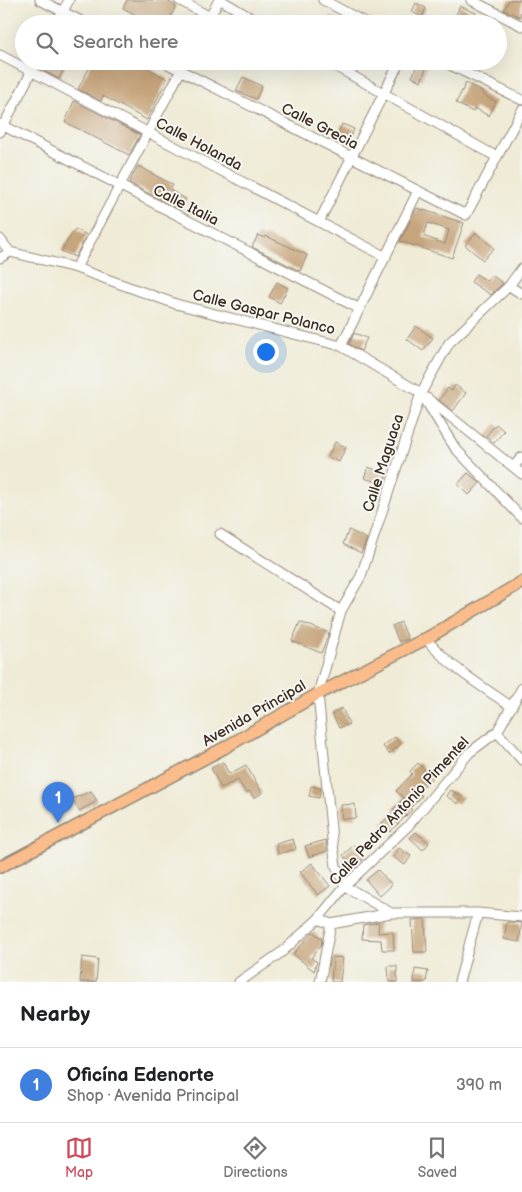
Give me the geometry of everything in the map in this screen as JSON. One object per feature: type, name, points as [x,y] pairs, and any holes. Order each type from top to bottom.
[{"type":"main road","name":"Avenida Principal","points":[[0,867],[224,748],[318,694],[426,639],[522,582]]},
{"type":"street","points":[[40,0],[71,15]]},
{"type":"street","points":[[61,15],[69,0]]},
{"type":"street","points":[[179,0],[201,15]]},
{"type":"street","points":[[211,15],[220,0],[246,15]]},
{"type":"street","points":[[323,0],[351,15]]},
{"type":"street","points":[[471,0],[500,15]]},
{"type":"street","points":[[507,18],[522,26]]},
{"type":"street","name":"Calle Holanda","points":[[0,55],[15,63]]},
{"type":"street","name":"Calle Holanda","points":[[27,70],[386,257]]},
{"type":"street","points":[[342,70],[497,157],[522,110]]},
{"type":"street","points":[[319,222],[396,70]]},
{"type":"street","points":[[460,70],[522,100]]},
{"type":"street","points":[[76,268],[181,71]]},
{"type":"street","name":"Calle Grecia","points":[[181,71],[466,215],[497,157]]},
{"type":"street","points":[[1,127],[31,72]]},
{"type":"street","name":"Calle Italia","points":[[1,127],[360,309]]},
{"type":"street","points":[[341,346],[418,191]]},
{"type":"street","points":[[0,238],[10,252],[0,258]]},
{"type":"street","name":"Calle Gaspar Polanco","points":[[10,252],[76,268],[176,304],[341,346],[421,393],[455,448],[522,518]]},
{"type":"street","name":"Calle Maguaca","points":[[318,694],[341,611],[361,576],[421,393],[449,343],[509,286],[522,268]]},
{"type":"street","points":[[509,286],[522,294]]},
{"type":"street","points":[[421,393],[522,474]]},
{"type":"street","points":[[513,467],[522,457]]},
{"type":"street","points":[[220,534],[341,611]]},
{"type":"street","points":[[426,639],[439,654],[458,670],[512,707]]},
{"type":"street","name":"Calle Pedro Antonio Pimentel","points":[[239,982],[282,952],[318,919],[345,886],[408,826],[469,753],[498,732],[522,688]]},
{"type":"street","points":[[318,694],[336,866],[345,886],[391,913]]},
{"type":"street","points":[[498,732],[522,760]]},
{"type":"street","points":[[318,919],[331,924],[391,913],[478,913],[522,917]]},
{"type":"street","points":[[460,982],[478,913]]},
{"type":"street","points":[[320,982],[331,924]]},
{"type":"building","points":[[127,0],[165,0],[176,6],[172,15],[136,15],[123,8]]},
{"type":"building","points":[[509,0],[522,0],[520,17],[504,10]]},
{"type":"building","points":[[416,3],[426,8],[423,15],[412,12]]},
{"type":"building","points":[[460,6],[476,13],[475,15],[456,15]]},
{"type":"building","points":[[42,70],[64,70],[59,79]]},
{"type":"building","points":[[88,70],[152,70],[167,79],[147,120],[103,96],[101,101],[78,89]]},
{"type":"building","points":[[415,70],[425,70],[421,81],[412,77]]},
{"type":"building","points":[[243,77],[262,86],[256,99],[236,91]]},
{"type":"building","points":[[466,83],[496,102],[489,116],[475,108],[473,112],[456,103]]},
{"type":"building","points":[[74,101],[140,135],[129,155],[65,122]]},
{"type":"building","points":[[342,124],[354,129],[347,144],[336,139]]},
{"type":"building","points":[[138,166],[173,185],[170,190],[186,199],[180,210],[129,183]]},
{"type":"building","points":[[417,208],[464,223],[452,258],[400,241]],"holes":[[[428,223],[449,230],[445,244],[423,236]]]},
{"type":"building","points":[[75,229],[87,235],[75,257],[61,251]]},
{"type":"building","points":[[476,233],[494,248],[483,260],[465,245]]},
{"type":"building","points":[[258,235],[265,238],[266,236],[307,255],[300,271],[252,247]]},
{"type":"building","points":[[476,274],[487,281],[491,275],[503,283],[491,295],[471,282]]},
{"type":"building","points":[[277,282],[288,288],[280,303],[269,297]]},
{"type":"building","points":[[416,326],[433,338],[423,351],[407,339]]},
{"type":"building","points":[[354,333],[367,338],[361,351],[349,344]]},
{"type":"building","points":[[455,385],[466,393],[453,411],[439,400],[448,388],[452,391]]},
{"type":"building","points":[[496,424],[504,431],[494,443],[486,436]]},
{"type":"building","points":[[335,442],[346,447],[339,462],[328,457]]},
{"type":"building","points":[[368,467],[387,474],[383,484],[364,478]]},
{"type":"building","points":[[468,473],[480,483],[469,495],[458,484]]},
{"type":"building","points":[[349,530],[367,539],[361,553],[343,544]]},
{"type":"building","points":[[300,622],[329,633],[321,653],[292,641]]},
{"type":"building","points":[[401,622],[408,639],[399,642],[392,626]]},
{"type":"building","points":[[342,708],[349,724],[339,728],[332,713]]},
{"type":"building","points":[[395,737],[401,744],[389,754],[383,746]]},
{"type":"building","points":[[223,762],[229,774],[246,765],[262,793],[254,798],[249,791],[246,793],[238,780],[221,788],[211,768]]},
{"type":"building","points":[[418,763],[432,778],[417,792],[422,796],[410,808],[412,810],[390,832],[382,823],[395,811],[393,809],[404,798],[396,791],[412,774],[410,771]]},
{"type":"building","points":[[311,786],[321,788],[319,798],[309,796]]},
{"type":"building","points":[[450,790],[463,797],[458,804],[446,796]]},
{"type":"building","points":[[91,791],[97,801],[79,811],[72,799]]},
{"type":"building","points":[[355,804],[356,818],[342,819],[341,805]]},
{"type":"building","points":[[416,832],[429,843],[423,850],[410,838]]},
{"type":"building","points":[[293,839],[296,849],[278,854],[276,844]]},
{"type":"building","points":[[326,840],[327,851],[309,857],[305,846]]},
{"type":"building","points":[[354,845],[365,857],[353,867],[343,855]]},
{"type":"building","points":[[399,848],[411,856],[405,865],[393,857]]},
{"type":"building","points":[[312,863],[330,886],[318,895],[300,872]]},
{"type":"building","points":[[378,870],[392,885],[380,896],[366,880]]},
{"type":"building","points":[[425,919],[427,952],[414,952],[412,920]]},
{"type":"building","points":[[379,922],[378,933],[393,932],[394,950],[382,950],[381,940],[362,939],[363,925]]},
{"type":"building","points":[[507,922],[522,923],[519,942],[504,939]]},
{"type":"building","points":[[313,932],[322,939],[321,945],[311,958],[317,962],[314,971],[293,954]]},
{"type":"building","points":[[82,957],[98,959],[96,982],[80,982]]},
{"type":"building","points":[[333,957],[343,958],[340,982],[331,982]]},
{"type":"building","points":[[388,966],[397,966],[397,982],[389,982]]},
{"type":"building","points":[[415,969],[428,971],[426,982],[414,982]]},
{"type":"place","name":"Oficína Edenorte","points":[[58,823]]}]
